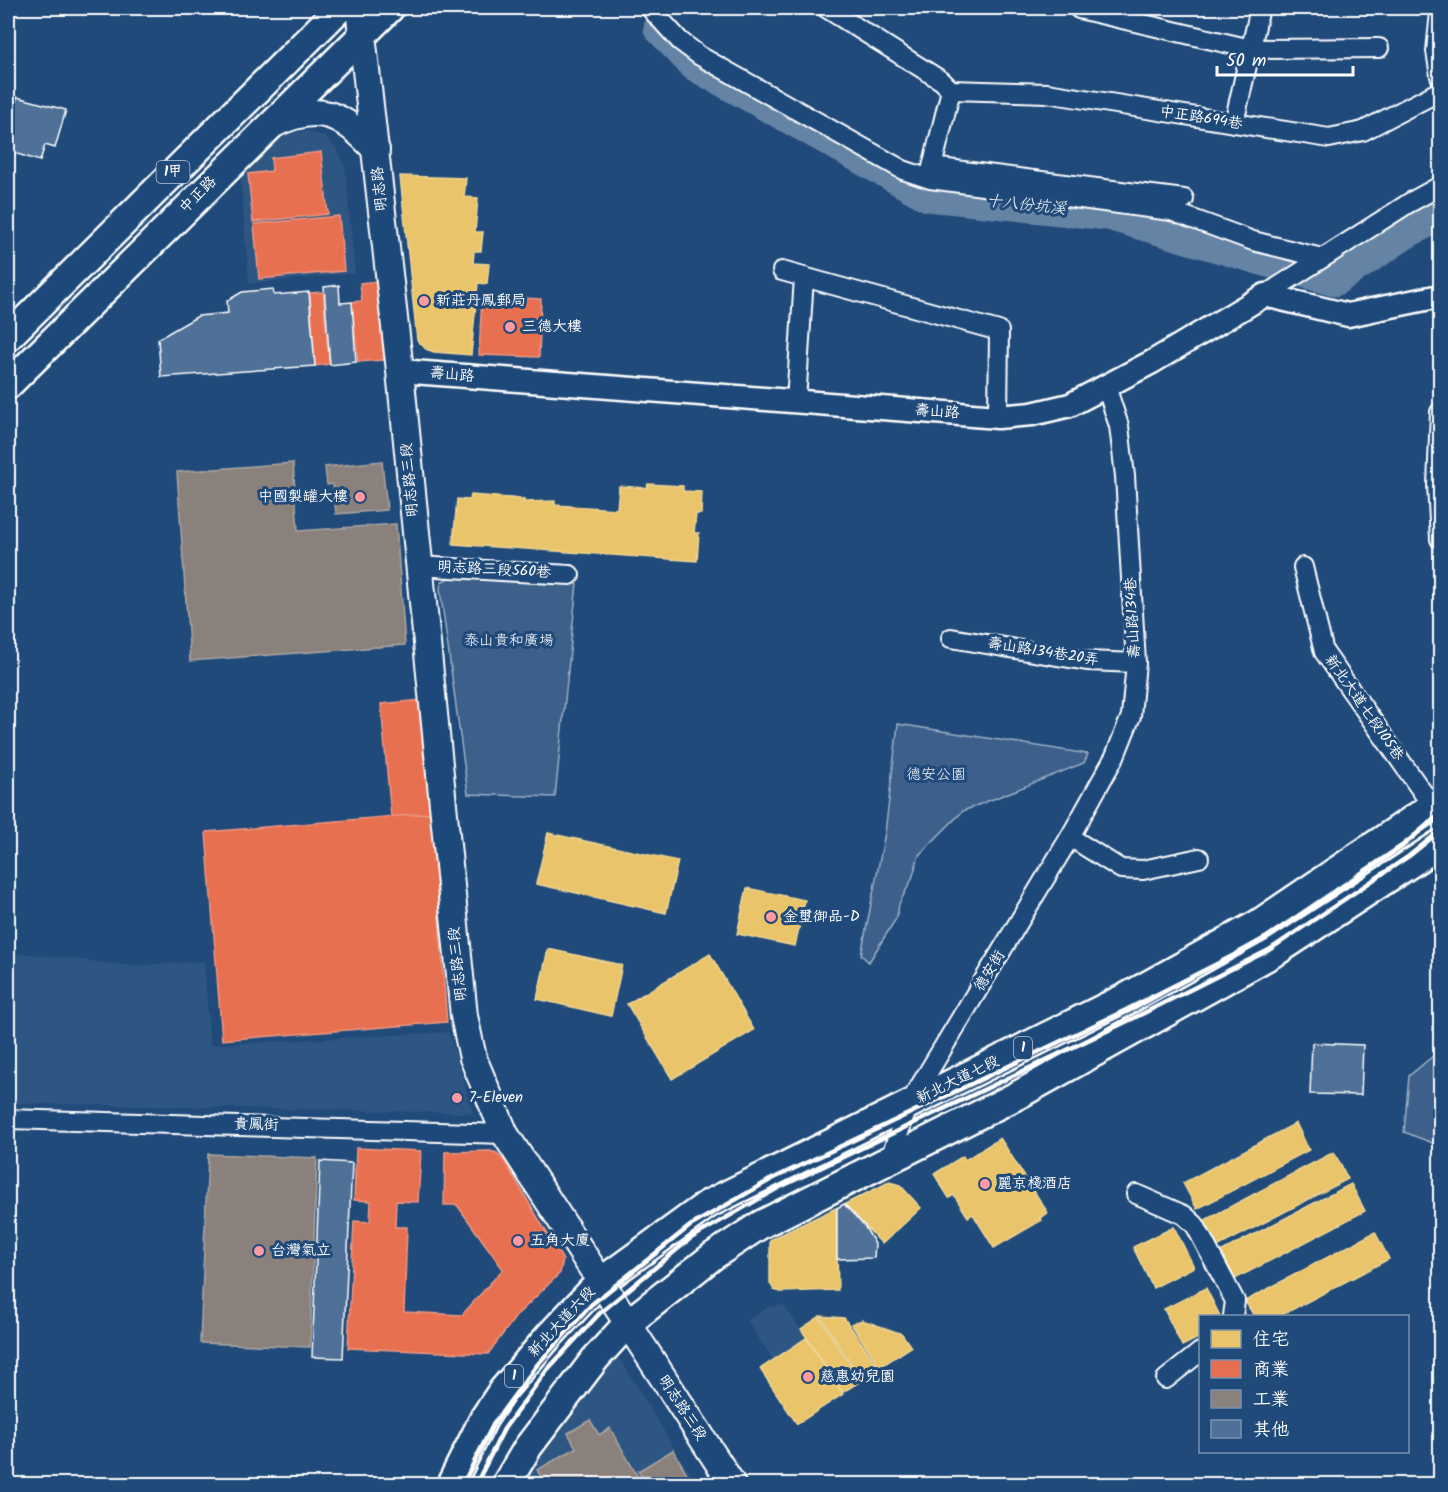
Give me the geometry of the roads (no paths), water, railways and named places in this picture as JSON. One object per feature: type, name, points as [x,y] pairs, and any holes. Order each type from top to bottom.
[{"type":"main road","name":"1甲","points":[[8,337],[339,8]]},
{"type":"main road","name":"明志路","points":[[359,8],[400,371]]},
{"type":"main road","name":"中正路","points":[[8,385],[390,8]]},
{"type":"main road","points":[[266,128],[292,115],[314,111],[336,117],[356,129],[376,150]]},
{"type":"main road","name":"明志路三段","points":[[400,371],[464,1016],[473,1058],[505,1134],[599,1283],[732,1485]]},
{"type":"main road","name":"新北大道七段","points":[[599,1283],[708,1204],[1128,996],[1258,924],[1437,804]]},
{"type":"main road","points":[[506,1485],[528,1447],[564,1397],[627,1324],[713,1256],[760,1225],[1018,1095],[1277,951],[1440,844]]},
{"type":"main road","name":"新北大道六段","points":[[451,1485],[484,1418],[502,1391],[599,1283]]},
{"type":"street","points":[[650,8],[680,41],[700,56],[903,170],[930,179],[1171,211],[1253,241],[1321,258]]},
{"type":"street","points":[[826,8],[942,81],[951,90],[932,166],[1184,199]]},
{"type":"street","points":[[1234,123],[1260,8]]},
{"type":"street","points":[[1078,9],[1251,49],[1379,48]]},
{"type":"street","points":[[1440,12],[1436,51],[1440,76]]},
{"type":"street","name":"中正路694巷","points":[[951,90],[1047,93],[1329,138],[1348,136],[1363,131],[1440,91]]},
{"type":"street","points":[[1270,292],[1409,202],[1440,186]]},
{"type":"street","points":[[782,271],[999,330],[998,417]]},
{"type":"street","points":[[796,402],[804,277]]},
{"type":"street","points":[[1270,292],[1348,315],[1440,297]]},
{"type":"street","name":"壽山路","points":[[400,371],[998,417],[1032,414],[1070,405],[1270,292]]},
{"type":"street","name":"壽山路134巷","points":[[1070,837],[1115,756],[1131,716],[1136,663],[1125,476],[1119,426],[1106,386]]},
{"type":"street","points":[[1440,412],[1437,485],[1440,539]]},
{"type":"street","name":"明志路三段560巷","points":[[418,566],[570,575]]},
{"type":"street","name":"新北大道七段105巷","points":[[1303,567],[1324,652],[1437,804]]},
{"type":"street","name":"壽山路134巷20弄","points":[[951,638],[1088,661],[1136,663]]},
{"type":"street","points":[[1070,837],[1121,869],[1143,870],[1199,858]]},
{"type":"street","name":"德安街","points":[[889,1161],[909,1104],[1070,837]]},
{"type":"street","name":"貴鳳街","points":[[8,1119],[505,1134]]},
{"type":"street","points":[[1136,1194],[1184,1215],[1195,1225],[1235,1301],[1233,1315]]},
{"type":"street","points":[[1166,1379],[1199,1353]]},
{"type":"waterway","name":"十八份坑溪","points":[[660,28],[694,64],[928,195],[1108,214],[1334,280],[1405,233],[1440,214]]},
{"type":"railway","points":[[463,1484],[494,1423],[537,1365],[592,1304],[690,1226],[770,1180],[1126,1010],[1264,940],[1400,848],[1440,814]]},
{"type":"railway","points":[[476,1484],[504,1429],[547,1370],[600,1313],[691,1238],[778,1188],[1134,1018],[1269,950],[1409,856],[1440,831]]},
{"type":"place","name":"新莊丹鳳郵局","points":[[424,301]]},
{"type":"place","name":"三德大樓","points":[[510,327]]},
{"type":"place","name":"中國製罐大樓","points":[[360,497]]},
{"type":"place","name":"金璽御品-D","points":[[771,917]]},
{"type":"place","name":"7-Eleven","points":[[457,1098]]},
{"type":"place","name":"麗京棧酒店","points":[[985,1184]]},
{"type":"place","name":"五角大廈","points":[[518,1241]]},
{"type":"place","name":"台灣氣立","points":[[259,1251]]},
{"type":"place","name":"慈惠幼兒園","points":[[808,1377]]},
{"type":"park label","name":"泰山貴和廣場","points":[[509,641]]},
{"type":"park label","name":"德安公園","points":[[936,775]]}]
